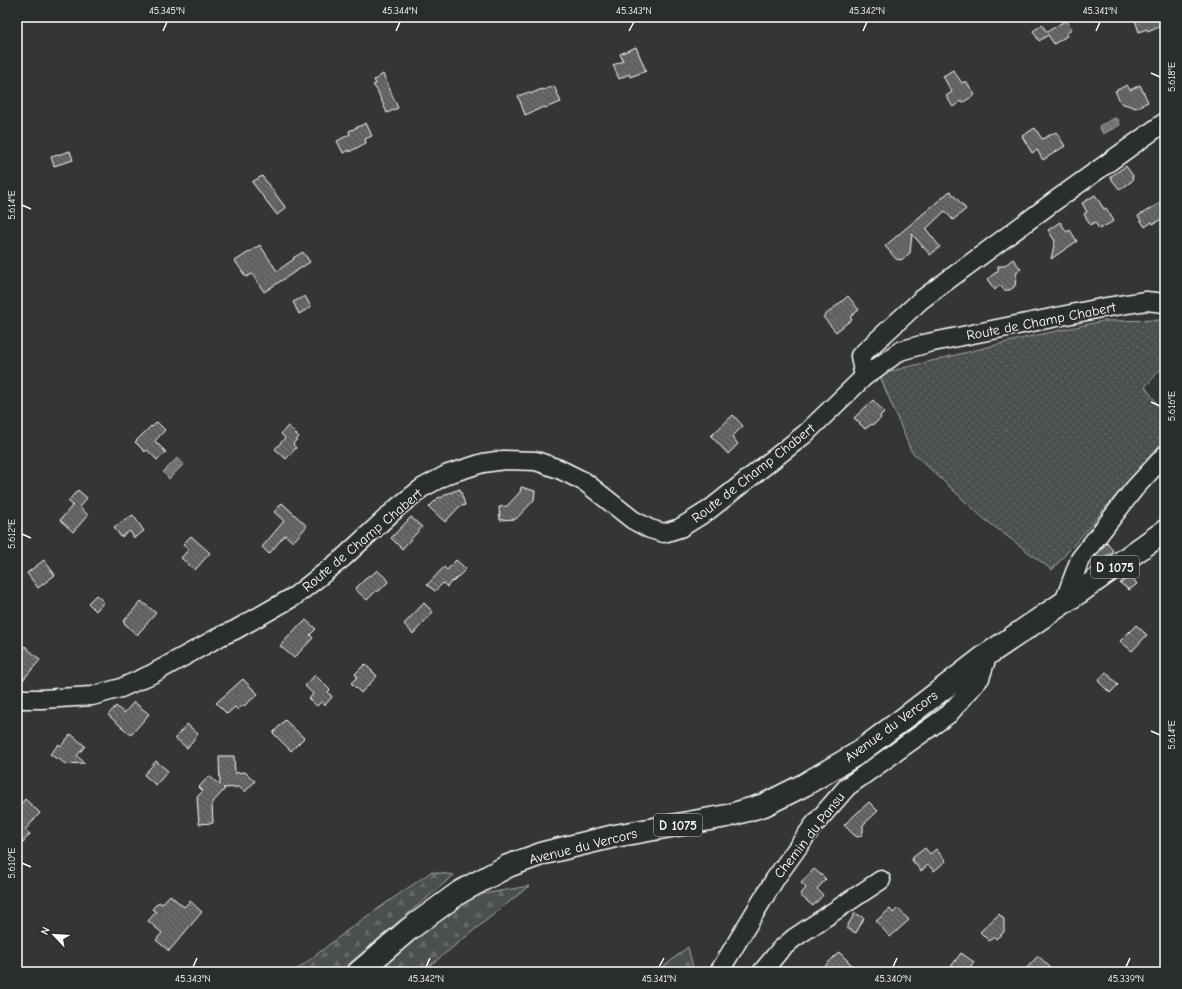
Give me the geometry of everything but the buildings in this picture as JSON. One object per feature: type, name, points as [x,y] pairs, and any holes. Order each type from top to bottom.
[{"type":"main road","name":"D 1075","points":[[1064,602],[1165,531]]},
{"type":"main road","name":"Avenue du Vercors","points":[[359,972],[408,930],[460,892],[508,866],[544,853],[615,836],[727,816],[764,805],[804,785],[855,755],[988,654],[1064,602]]},
{"type":"street","points":[[864,377],[860,356],[921,300],[1056,200],[1165,122]]},
{"type":"street","name":"Route de Champ Chabert","points":[[17,699],[92,696],[121,688],[152,674],[295,596],[343,558],[399,506],[422,488],[448,474],[483,463],[504,460],[536,461],[559,469],[585,482],[633,520],[650,529],[664,533],[680,528],[709,510],[805,434],[864,377],[900,351],[1101,308],[1146,301],[1165,303]]},
{"type":"street","points":[[1064,602],[1080,559],[1134,489],[1165,455]]},
{"type":"street","name":"Chemin du Pansu","points":[[719,972],[775,879],[813,826],[847,787],[949,714],[980,678],[988,654]]},
{"type":"street","points":[[762,972],[780,950],[794,938],[881,880]]},
{"type":"green space","points":[[1165,320],[1165,364],[1145,387],[1165,414],[1165,439],[1052,570],[983,518],[911,451],[879,374],[1024,338],[1103,321]]},
{"type":"green space","points":[[431,872],[454,875],[339,972],[294,972],[353,926]]},
{"type":"green space","points":[[529,886],[422,972],[370,972],[466,897]]},
{"type":"green space","points":[[688,947],[694,972],[657,972]]},
{"type":"water","points":[[1115,118],[1118,119],[1120,125],[1103,134],[1099,126]]},
{"type":"water","points":[[177,458],[184,464],[169,479],[163,472]]}]
